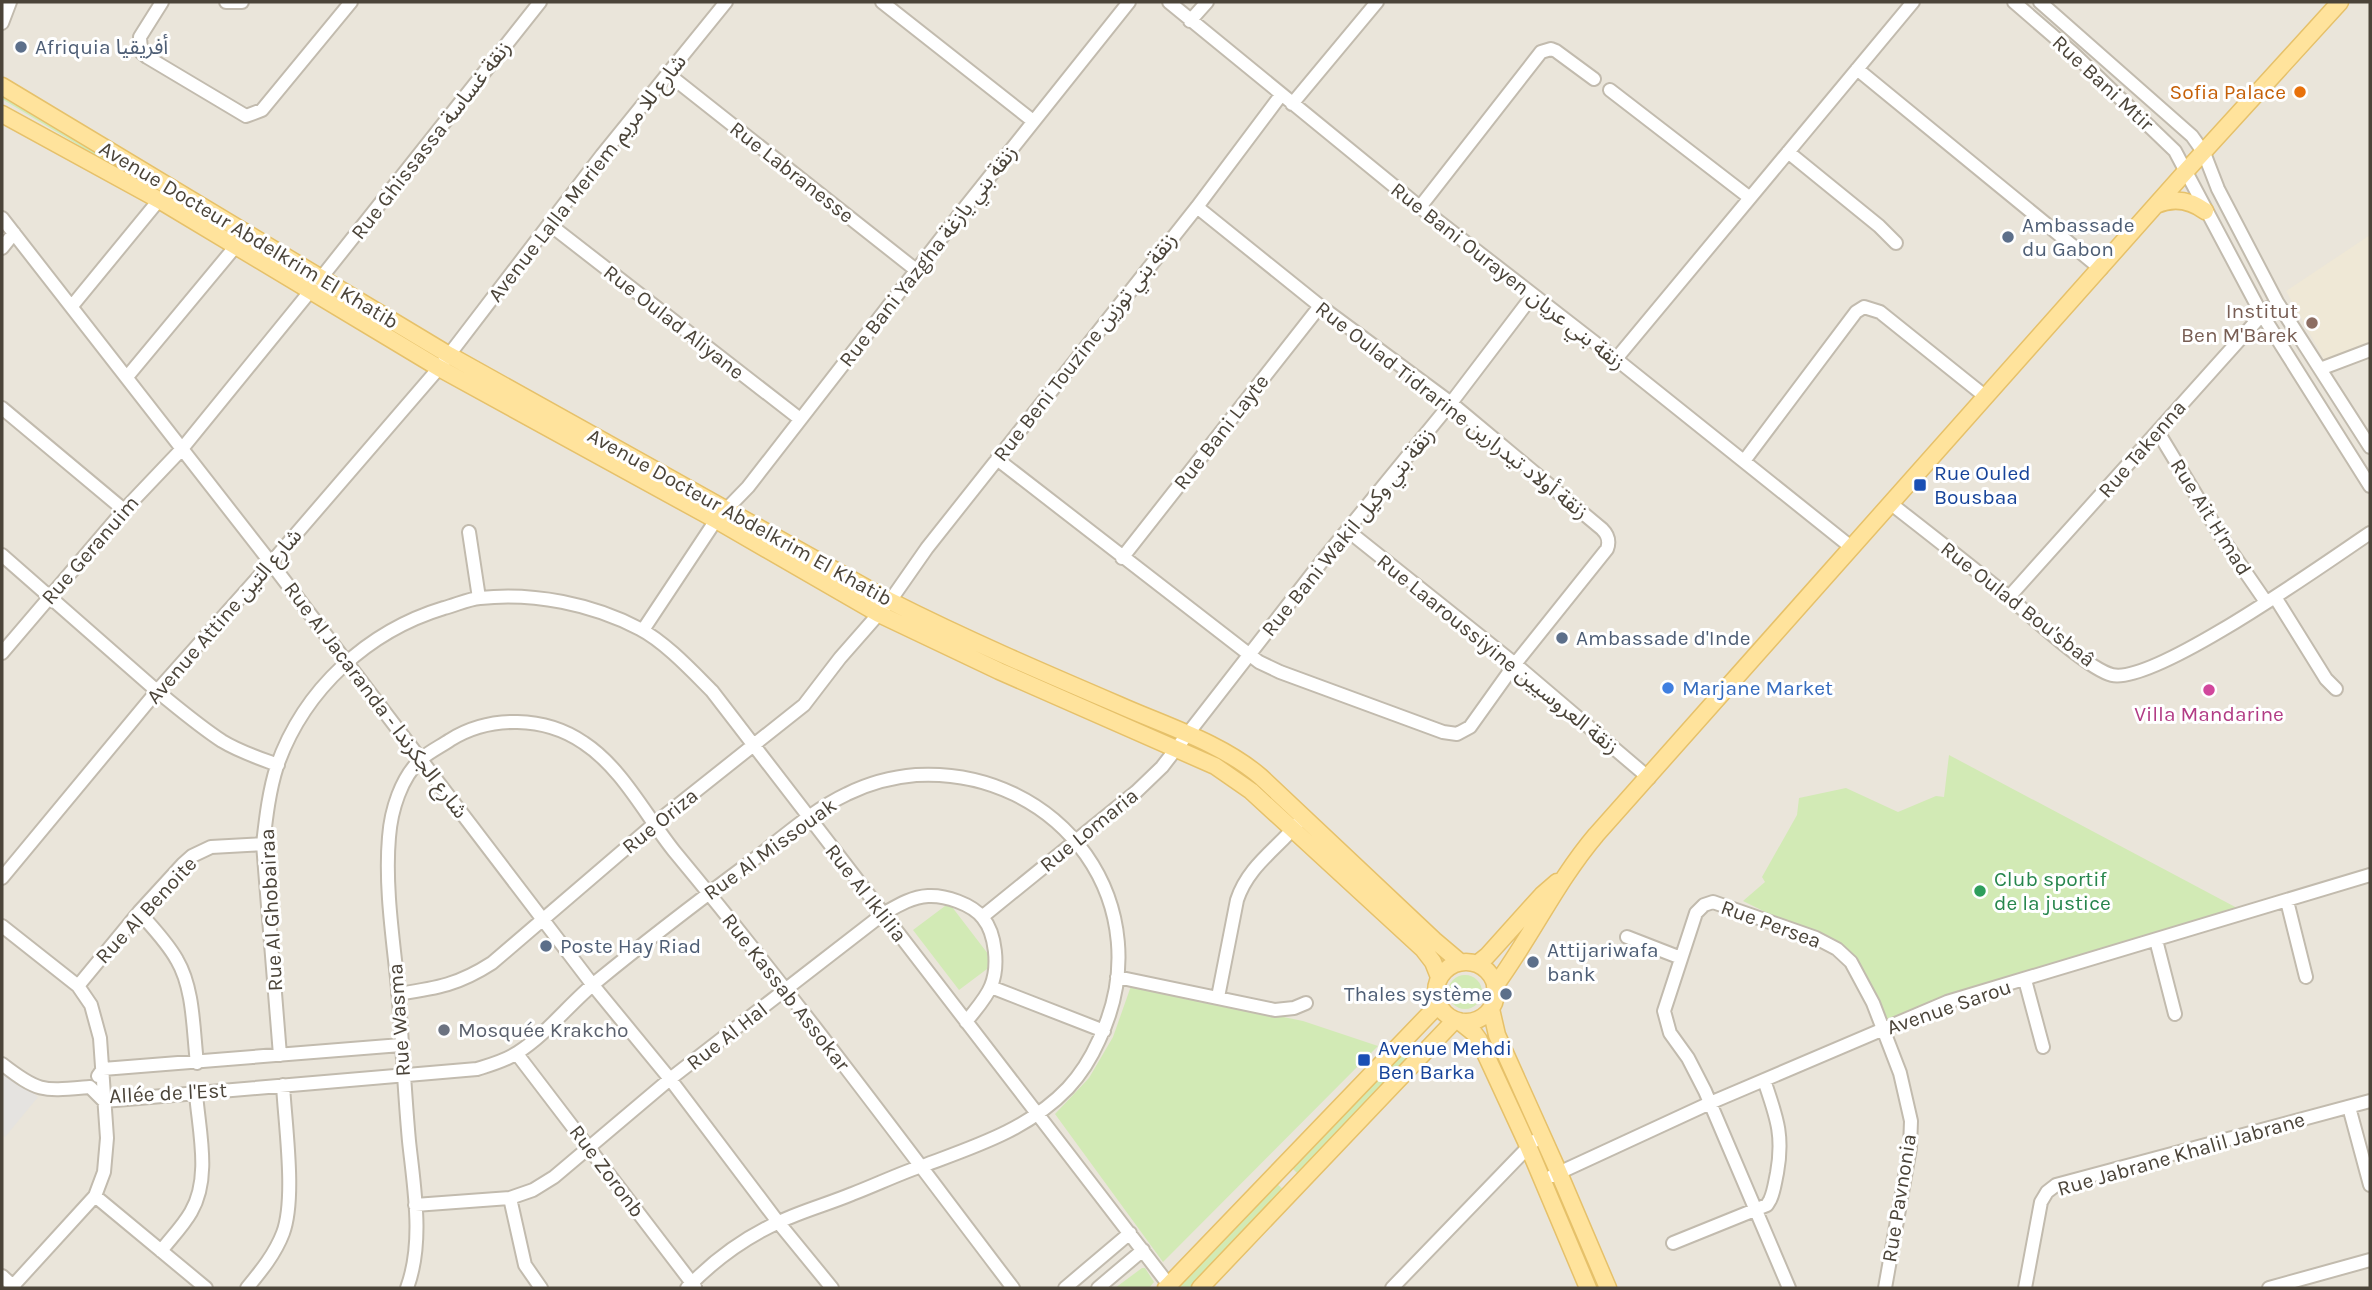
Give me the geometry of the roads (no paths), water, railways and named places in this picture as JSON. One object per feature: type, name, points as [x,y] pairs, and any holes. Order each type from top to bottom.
[{"type":"main road","points":[[1495,986],[1546,909],[1562,878],[1583,850],[2186,170],[2340,2]]},
{"type":"main road","name":"Avenue Docteur Abdelkrim El Khatib","points":[[2,86],[321,278],[444,362]]},
{"type":"main road","name":"Avenue Docteur Abdelkrim El Khatib","points":[[2,114],[159,201],[310,291],[721,515],[1007,657],[1188,735],[1245,764],[1304,816],[1426,933],[1469,963]]},
{"type":"main road","points":[[2156,205],[2181,201],[2205,211]]},
{"type":"main road","name":"Avenue Docteur Abdelkrim El Khatib","points":[[721,515],[879,614],[987,666],[1215,766],[1233,777],[1423,949],[1440,977]]},
{"type":"main road","points":[[1562,878],[1542,895],[1493,950],[1469,963],[1445,970],[1436,991],[1438,1005],[1445,1014],[1467,1026],[1479,1040],[1528,1146],[1588,1288]]},
{"type":"main road","points":[[1469,963],[1489,972],[1495,986],[1496,994],[1491,1009],[1497,1035],[1608,1288]]},
{"type":"main road","points":[[1168,1287],[1438,1005]]},
{"type":"main road","points":[[1200,1288],[1457,1021],[1477,1020],[1491,1009]]},
{"type":"street","points":[[2,23],[10,2]]},
{"type":"street","points":[[162,2],[140,37],[141,52],[246,116],[262,110],[351,2]]},
{"type":"street","points":[[226,2],[242,2]]},
{"type":"street","name":"Rue Ghissassa زنقة غساسة","points":[[310,291],[540,2]]},
{"type":"street","name":"Avenue Lalla Meriem شارع للا مريم","points":[[444,362],[549,224],[726,2]]},
{"type":"street","points":[[882,2],[1033,121]]},
{"type":"street","name":"Rue Bani Yazgha زنقة بني يازغة","points":[[643,631],[721,515],[748,487],[1129,2]]},
{"type":"street","name":"Rue Bani Ourayen زنقة بني عريان","points":[[1169,2],[1420,208],[1616,359],[1851,547]]},
{"type":"street","points":[[1190,21],[1207,2]]},
{"type":"street","points":[[1292,104],[1377,2]]},
{"type":"street","points":[[1616,359],[1913,2]]},
{"type":"street","name":"Rue Bani Mtir","points":[[2014,2],[2073,53],[2175,151],[2261,313],[2370,486]]},
{"type":"street","name":"Rue Bani Mtir","points":[[2040,2],[2192,136],[2204,153]]},
{"type":"street","points":[[1420,208],[1541,52],[1556,51],[1594,79]]},
{"type":"street","points":[[1857,69],[2101,269]]},
{"type":"street","name":"Rue Labranesse","points":[[668,74],[916,270]]},
{"type":"street","points":[[1610,90],[1750,198]]},
{"type":"street","name":"Rue Beni Touzine زنقة بني توزين","points":[[890,601],[927,548],[1197,207],[1281,96]]},
{"type":"street","points":[[1788,152],[1896,243]]},
{"type":"street","points":[[2204,153],[2217,189],[2277,302],[2370,447]]},
{"type":"street","points":[[72,306],[159,201]]},
{"type":"street","name":"Rue Oulad Tidrarine زنقة أولاد تيدرارين","points":[[997,458],[1249,656],[1280,672],[1443,732],[1457,734],[1470,727],[1515,664],[1607,549],[1609,540],[1602,528],[1451,403],[1320,306],[1197,207]]},
{"type":"street","name":"Rue Al Jacaranda - شارع الجكرندا","points":[[2,218],[271,563],[592,984],[670,1079],[778,1222],[832,1288]]},
{"type":"street","name":"Rue Oulad Aliyane","points":[[549,224],[800,419]]},
{"type":"street","points":[[2,248],[14,233]]},
{"type":"street","points":[[127,377],[235,247]]},
{"type":"street","name":"Rue Geranuim","points":[[2,653],[124,510],[181,450],[310,291]]},
{"type":"street","name":"Rue Bani Wakil زنقة بني وكيل","points":[[1188,735],[1347,530],[1451,403],[1533,295]]},
{"type":"street","name":"Rue Takenna","points":[[2009,597],[2261,313],[2277,302]]},
{"type":"street","name":"Rue Bani Layte","points":[[1122,558],[1320,306]]},
{"type":"street","points":[[1744,461],[1856,312],[1864,307],[1880,312],[1986,397]]},
{"type":"street","points":[[2320,369],[2370,350]]},
{"type":"street","name":"Avenue Attine شارع التين","points":[[2,878],[157,691],[444,362]]},
{"type":"street","points":[[2,408],[124,510]]},
{"type":"street","name":"Rue Ait H'mad","points":[[2158,432],[2224,541],[2336,689]]},
{"type":"street","name":"Rue Oulad Bou'sbaâ","points":[[1890,503],[2076,652],[2104,671],[2116,675],[2130,673],[2191,649],[2370,533]]},
{"type":"street","name":"Rue Laaroussiyine زنقة العروسيين","points":[[1347,530],[1515,664],[1649,778]]},
{"type":"street","points":[[469,532],[479,598]]},
{"type":"street","points":[[2,555],[157,691],[223,741],[278,765]]},
{"type":"street","name":"Rue Al Iklilia","points":[[346,662],[396,626],[421,615],[479,598],[561,602],[596,611],[643,631],[712,691],[1130,1233],[1168,1287]]},
{"type":"street","name":"Rue Oriza","points":[[398,994],[451,985],[492,963],[653,825],[804,705],[840,658],[890,601]]},
{"type":"street","name":"Rue Al Ghobairaa","points":[[280,1055],[263,844],[267,813],[278,765],[289,740],[310,703],[346,662]]},
{"type":"street","name":"Rue Kassab Assokar","points":[[421,759],[457,736],[494,723],[513,721],[565,731],[601,756],[1013,1288]]},
{"type":"street","name":"Rue Lomaria","points":[[982,917],[1147,782],[1188,735]]},
{"type":"street","name":"Rue Wasma","points":[[407,1288],[414,1265],[415,1205],[392,928],[389,838],[392,813],[402,788],[421,759]]},
{"type":"street","name":"Rue Al Missouak","points":[[517,1054],[571,1007],[592,984],[808,818],[843,796],[879,781],[919,775],[952,776],[1003,788],[1046,812],[1075,840],[1106,891],[1116,931],[1117,977],[1111,1012],[1104,1031],[1078,1076],[1038,1115],[985,1142],[778,1222],[731,1250],[692,1286]]},
{"type":"street","points":[[1218,997],[1242,886],[1250,873],[1304,816]]},
{"type":"street","name":"Rue Al Benoite","points":[[78,986],[183,864],[201,851],[225,845],[263,844]]},
{"type":"street","name":"Avenue Sarou","points":[[1542,1180],[1710,1103],[1947,1002],[2025,981],[2089,958],[2370,874]]},
{"type":"street","points":[[883,914],[910,900],[931,896],[960,902],[982,917],[991,935],[995,971],[991,987],[966,1022]]},
{"type":"street","points":[[2287,901],[2305,977]]},
{"type":"street","name":"Rue Persea","points":[[1789,1288],[1696,1070],[1670,1033],[1665,1020],[1664,1011],[1696,913],[1713,902],[1816,938],[1837,949],[1851,962],[1884,1029]]},
{"type":"street","points":[[139,912],[172,952],[183,973],[188,991],[197,1063]]},
{"type":"street","name":"Rue Al Hal","points":[[415,1205],[510,1198],[533,1190],[590,1147],[670,1079],[883,914]]},
{"type":"street","points":[[2,926],[78,986],[91,1004],[97,1023],[103,1069],[106,1159],[95,1196],[13,1287],[2,1276]]},
{"type":"street","points":[[1626,937],[1681,958]]},
{"type":"street","points":[[2156,940],[2175,1014]]},
{"type":"street","points":[[1117,977],[1275,1010],[1294,1008],[1306,1003]]},
{"type":"street","points":[[2025,981],[2043,1047]]},
{"type":"street","points":[[991,987],[1104,1031]]},
{"type":"street","name":"Rue Pavnonia","points":[[1884,1029],[1905,1089],[1911,1121],[1910,1148],[1885,1288]]},
{"type":"street","name":"Allée de l'Est","points":[[401,1045],[103,1069],[90,1087],[104,1101],[196,1094],[477,1069],[517,1054]]},
{"type":"street","name":"Rue Zoronb","points":[[517,1054],[590,1147],[692,1286]]},
{"type":"street","points":[[2,1064],[37,1088],[46,1090],[90,1087]]},
{"type":"street","points":[[1673,1243],[1767,1205],[1772,1195],[1780,1150],[1779,1126],[1764,1080]]},
{"type":"street","points":[[247,1288],[278,1246],[287,1219],[289,1197],[283,1085]]},
{"type":"street","points":[[161,1251],[190,1213],[197,1199],[201,1175],[196,1094]]},
{"type":"street","name":"Rue Jabrane Khalil Jabrane","points":[[2025,1288],[2040,1207],[2047,1192],[2056,1185],[2370,1101]]},
{"type":"street","points":[[2349,1107],[2370,1185]]},
{"type":"street","points":[[1392,1288],[1542,1134]]},
{"type":"street","points":[[95,1196],[206,1288]]},
{"type":"street","points":[[510,1198],[525,1265],[541,1288]]},
{"type":"street","points":[[1065,1288],[1130,1233]]},
{"type":"street","points":[[1098,1288],[1143,1250]]},
{"type":"street","points":[[2269,1288],[2370,1261]]},
{"type":"place","name":"Afriquia أفريقيا","points":[[21,47]]},
{"type":"place","name":"Sofia Palace","points":[[2300,92]]},
{"type":"place","name":"Ambassade du Gabon","points":[[2008,237]]},
{"type":"place","name":"Institut Ben M'Barek","points":[[2312,323]]},
{"type":"place","name":"Rue Ouled Bousbaa","points":[[1920,485]]},
{"type":"place","name":"Ambassade d'Inde","points":[[1562,638]]},
{"type":"place","name":"Marjane Market","points":[[1668,688]]},
{"type":"place","name":"Villa Mandarine","points":[[2209,690]]},
{"type":"place","name":"Club sportif de la justice","points":[[1980,891]]},
{"type":"place","name":"Poste Hay Riad","points":[[546,946]]},
{"type":"place","name":"Attijariwafa bank","points":[[1533,962]]},
{"type":"place","name":"Thales système","points":[[1506,994]]},
{"type":"place","name":"Mosquée Krakcho","points":[[444,1030]]},
{"type":"place","name":"Avenue Mehdi Ben Barka","points":[[1364,1060]]}]
